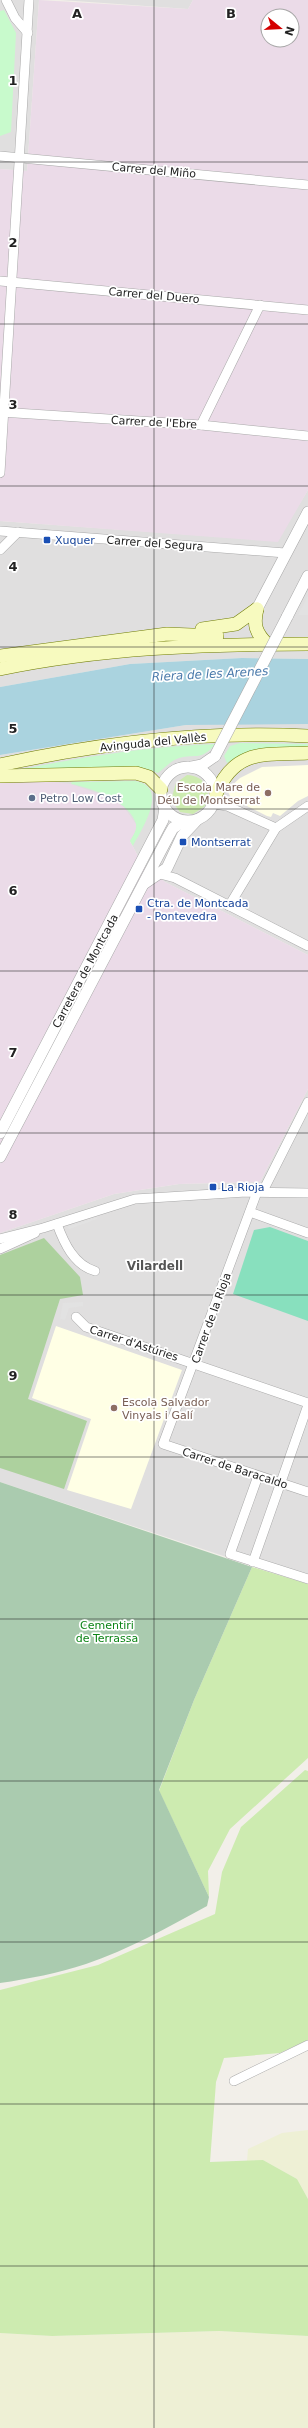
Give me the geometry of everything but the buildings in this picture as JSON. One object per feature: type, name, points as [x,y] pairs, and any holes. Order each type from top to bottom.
[{"type":"main road","points":[[0,656],[236,624],[257,609]]},
{"type":"main road","points":[[257,609],[254,624],[264,640]]},
{"type":"main road","points":[[167,634],[308,644]]},
{"type":"main road","points":[[0,669],[122,651],[308,636]]},
{"type":"main road","name":"Avinguda del Vallès","points":[[0,765],[69,752],[199,737],[308,736]]},
{"type":"main road","points":[[215,799],[227,771],[242,760],[264,756],[308,753]]},
{"type":"main road","points":[[0,776],[136,773],[149,777],[162,789]]},
{"type":"street","points":[[6,0],[15,18],[28,33]]},
{"type":"street","points":[[0,473],[2,412],[30,0]]},
{"type":"street","name":"Carrer del Miño","points":[[0,156],[308,185]]},
{"type":"street","name":"Carrer del Duero","points":[[0,281],[308,310]]},
{"type":"street","points":[[201,425],[260,305]]},
{"type":"street","name":"Carrer de l'Ebre","points":[[2,412],[89,419],[201,425],[308,436]]},
{"type":"street","points":[[257,609],[285,553],[308,512]]},
{"type":"street","name":"Carrer del Segura","points":[[0,531],[285,553]]},
{"type":"street","points":[[0,550],[18,532]]},
{"type":"street","points":[[143,884],[164,871],[182,836],[197,820],[207,814],[215,799],[212,780],[215,756],[308,576]]},
{"type":"street","points":[[197,820],[184,821],[172,816],[165,808],[162,789],[164,782],[172,772],[185,767],[202,765],[215,756]]},
{"type":"street","points":[[192,767],[203,771],[212,780]]},
{"type":"street","points":[[215,799],[276,828]]},
{"type":"street","points":[[229,906],[276,828],[308,806]]},
{"type":"street","name":"Carretera de Montcada","points":[[0,1133],[163,820],[165,808]]},
{"type":"street","name":"Carretera de Montcada","points":[[0,1157],[164,843],[173,828],[184,821]]},
{"type":"street","points":[[164,843],[164,871]]},
{"type":"street","points":[[164,871],[308,946]]},
{"type":"street","name":"Carrer de la Rioja","points":[[163,1444],[250,1212],[308,1102]]},
{"type":"street","points":[[0,1239],[57,1224],[135,1199],[260,1191],[308,1193]]},
{"type":"street","points":[[250,1212],[308,1233]]},
{"type":"street","points":[[57,1224],[64,1243],[75,1258],[86,1269],[96,1271]]},
{"type":"street","points":[[0,1249],[43,1228]]},
{"type":"street","name":"Carrer d'Astúries","points":[[76,1317],[86,1328],[194,1363],[308,1404]]},
{"type":"street","points":[[253,1562],[308,1404]]},
{"type":"street","name":"Carrer de Baracaldo","points":[[163,1444],[308,1492]]},
{"type":"street","points":[[258,1476],[230,1554],[308,1579]]},
{"type":"street","points":[[234,2081],[308,2045]]},
{"type":"shaded area","points":[[0,0],[39,0],[27,171],[0,169]]},
{"type":"shaded area","points":[[39,0],[188,9],[193,0],[308,0],[308,490],[278,542],[0,521],[0,169],[27,171]]},
{"type":"shaded area","points":[[61,0],[193,0],[188,9]]},
{"type":"shaded area","points":[[308,490],[308,659],[242,658],[130,664],[0,687],[0,521],[277,541]]},
{"type":"shaded area","points":[[308,596],[308,615],[298,615]]},
{"type":"shaded area","points":[[246,723],[308,724],[308,955],[165,882],[142,864],[130,841],[40,780],[3,783],[0,755],[186,725]]},
{"type":"shaded area","points":[[0,755],[3,783],[40,780],[71,784],[116,800],[123,806],[136,824],[136,831],[130,841],[142,864],[165,882],[308,955],[308,1089],[260,1182],[179,1184],[114,1194],[0,1233]]},
{"type":"shaded area","name":"Escola Mare de Déu de Montserrat","points":[[308,765],[308,796],[298,801],[280,816],[273,813],[271,817],[267,816],[231,798],[227,790],[240,778],[262,767]]},
{"type":"shaded area","points":[[308,1089],[308,1584],[0,1482],[0,1233],[114,1194],[179,1184],[260,1182]]},
{"type":"shaded area","points":[[97,1217],[97,1219],[69,1229],[67,1227]]},
{"type":"shaded area","points":[[83,1302],[83,1306],[69,1308],[65,1320],[60,1319],[63,1303]]},
{"type":"shaded area","name":"Escola Salvador Vinyals i Galí","points":[[56,1326],[182,1370],[131,1509],[67,1490],[91,1419],[32,1398]]},
{"type":"shaded area","points":[[308,2130],[308,2199],[297,2179],[263,2160],[247,2161],[248,2149],[282,2133]]},
{"type":"shaded area","points":[[219,2331],[308,2336],[308,2428],[0,2428],[0,2333],[52,2336]]},
{"type":"green space","points":[[4,10],[16,33],[11,132],[0,136],[0,11]]},
{"type":"green space","points":[[240,743],[308,744],[308,747],[247,752],[227,763],[224,756],[230,746]]},
{"type":"green space","points":[[216,744],[202,755],[176,759],[158,773],[144,768],[143,770],[11,771],[88,757],[139,750]]},
{"type":"green space","points":[[187,775],[199,778],[206,786],[208,791],[207,801],[204,807],[193,814],[180,812],[171,800],[176,783]]},
{"type":"green space","points":[[135,781],[145,785],[151,791],[152,800],[147,820],[133,846],[130,841],[135,831],[136,824],[133,816],[127,809],[109,797],[71,784],[72,782]]},
{"type":"green space","points":[[270,1227],[308,1241],[308,1321],[233,1294],[254,1230]]},
{"type":"green space","points":[[44,1238],[80,1277],[83,1295],[60,1299],[28,1399],[87,1421],[64,1489],[0,1468],[0,1255]]},
{"type":"green space","name":"Cementiri de Terrassa","points":[[0,1482],[252,1567],[194,1700],[159,1790],[209,1897],[207,1906],[148,1938],[86,1964],[33,1978],[0,1983]]},
{"type":"green space","points":[[252,1567],[308,1584],[308,1758],[230,1829],[208,1871],[209,1897],[159,1791],[194,1700]]},
{"type":"green space","points":[[305,1770],[308,1771],[308,2040],[280,2053],[224,2058],[216,2082],[210,2162],[263,2160],[297,2179],[308,2199],[308,2336],[219,2331],[52,2336],[0,2333],[0,1990],[98,1965],[215,1914],[222,1872],[241,1827]]},
{"type":"water","name":"Riera de les Arenes","points":[[242,658],[308,659],[308,724],[186,725],[0,755],[0,687],[130,664]]},
{"type":"place","name":"Xuquer","points":[[47,540]]},
{"type":"place","name":"Escola Mare de Déu de Montserrat","points":[[268,793]]},
{"type":"place","name":"Petro Low Cost","points":[[32,798]]},
{"type":"place","name":"Montserrat","points":[[183,842]]},
{"type":"place","name":"Ctra. de Montcada - Pontevedra","points":[[139,909]]},
{"type":"place","name":"La Rioja","points":[[213,1187]]},
{"type":"place","name":"Escola Salvador Vinyals i Galí","points":[[114,1408]]},
{"type":"district","name":"Vilardell","points":[[155,1266]]}]
